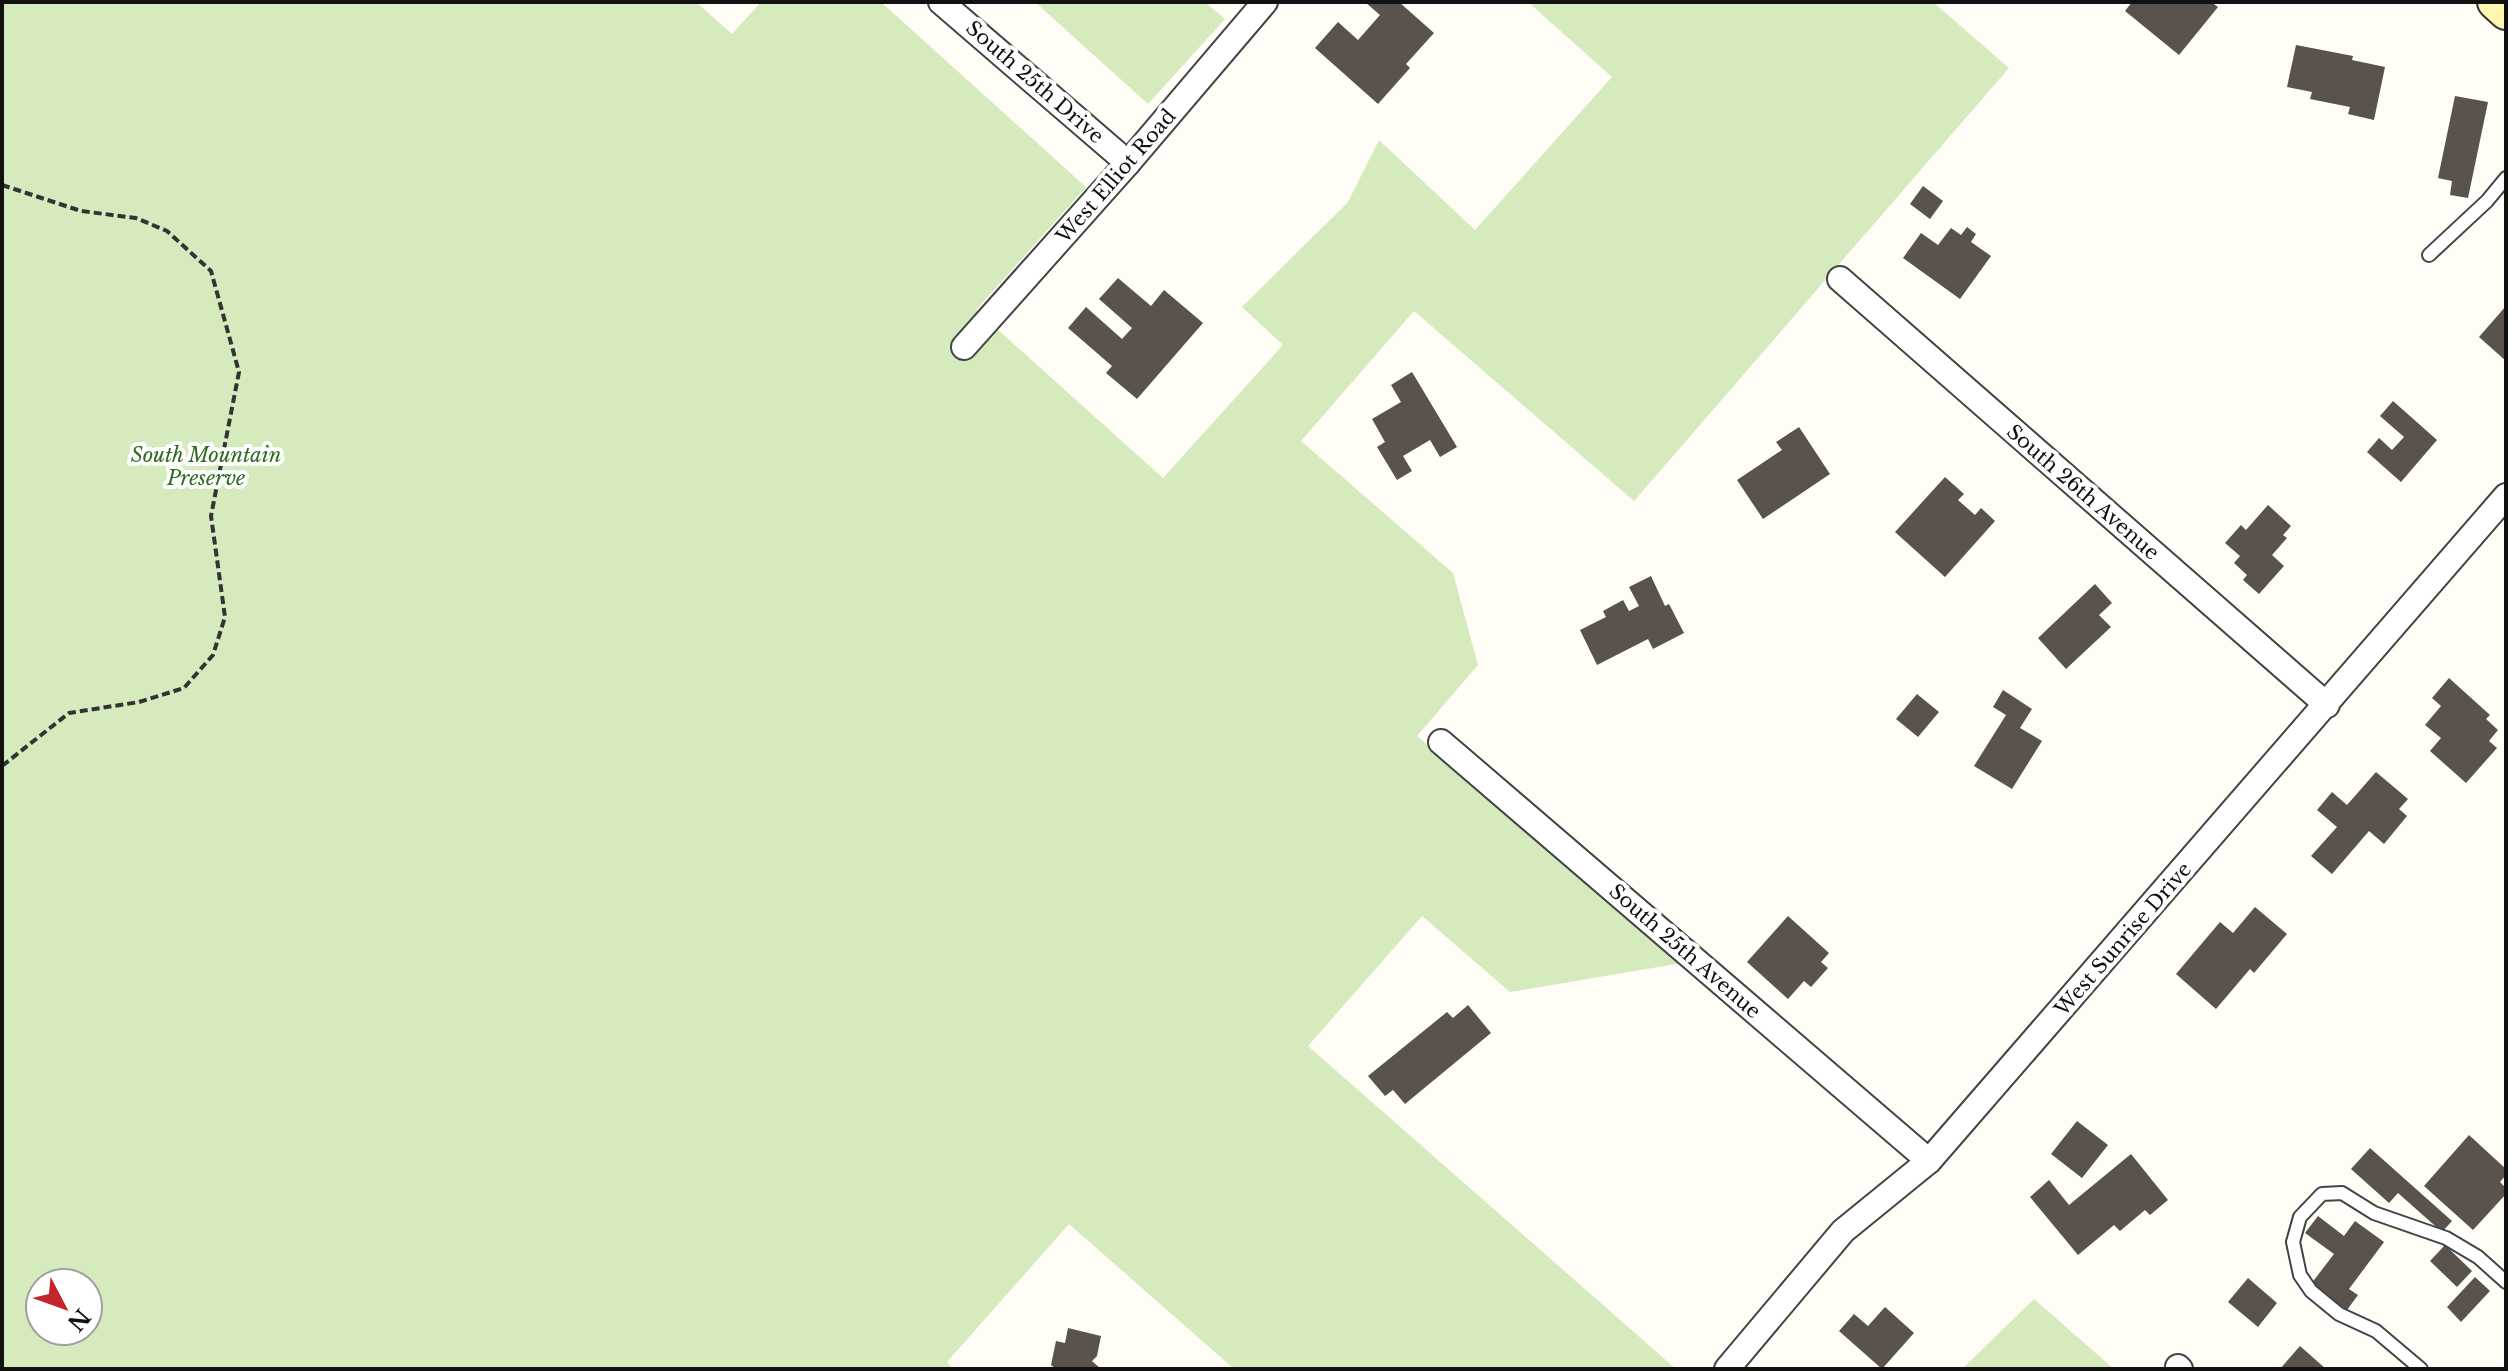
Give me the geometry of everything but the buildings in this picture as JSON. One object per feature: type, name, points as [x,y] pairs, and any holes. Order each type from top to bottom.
[{"type":"street","name":"South 25th Drive","points":[[941,2],[1128,163]]},
{"type":"street","name":"West Elliot Road","points":[[964,347],[1128,163],[1265,2]]},
{"type":"street","points":[[2495,2],[2506,12]]},
{"type":"street","name":"South 26th Avenue","points":[[1840,279],[2327,705]]},
{"type":"street","name":"West Sunrise Drive","points":[[1727,1369],[1843,1231],[1929,1161],[2506,496]]},
{"type":"street","name":"South 25th Avenue","points":[[1441,742],[1929,1161]]},
{"type":"lane","points":[[2429,255],[2487,201],[2506,178]]},
{"type":"lane","points":[[2421,1369],[2376,1331],[2339,1314],[2311,1291],[2300,1275],[2293,1242],[2300,1217],[2322,1194],[2342,1193],[2374,1213],[2446,1238],[2478,1257],[2506,1282]]},
{"type":"path","points":[[2,185],[81,211],[136,218],[167,231],[211,271],[239,372],[211,516],[225,617],[213,655],[184,688],[139,702],[69,713],[2,766]]},
{"type":"green space","name":"South Mountain Preserve","points":[[2,2],[696,2],[732,34],[761,2],[881,2],[1086,187],[976,310],[1163,478],[1283,345],[1242,307],[1348,202],[1379,140],[1475,230],[1612,77],[1528,2],[1933,2],[2009,68],[1634,501],[1414,311],[1301,441],[1453,573],[1478,665],[1417,736],[1682,963],[1510,992],[1422,916],[1308,1046],[1676,1369],[1234,1369],[1069,1224],[947,1362],[953,1369],[2,1369]]},
{"type":"green space","points":[[1035,2],[1205,2],[1225,19],[1148,104]]},
{"type":"green space","points":[[2034,1299],[2114,1369],[1962,1369]]}]
